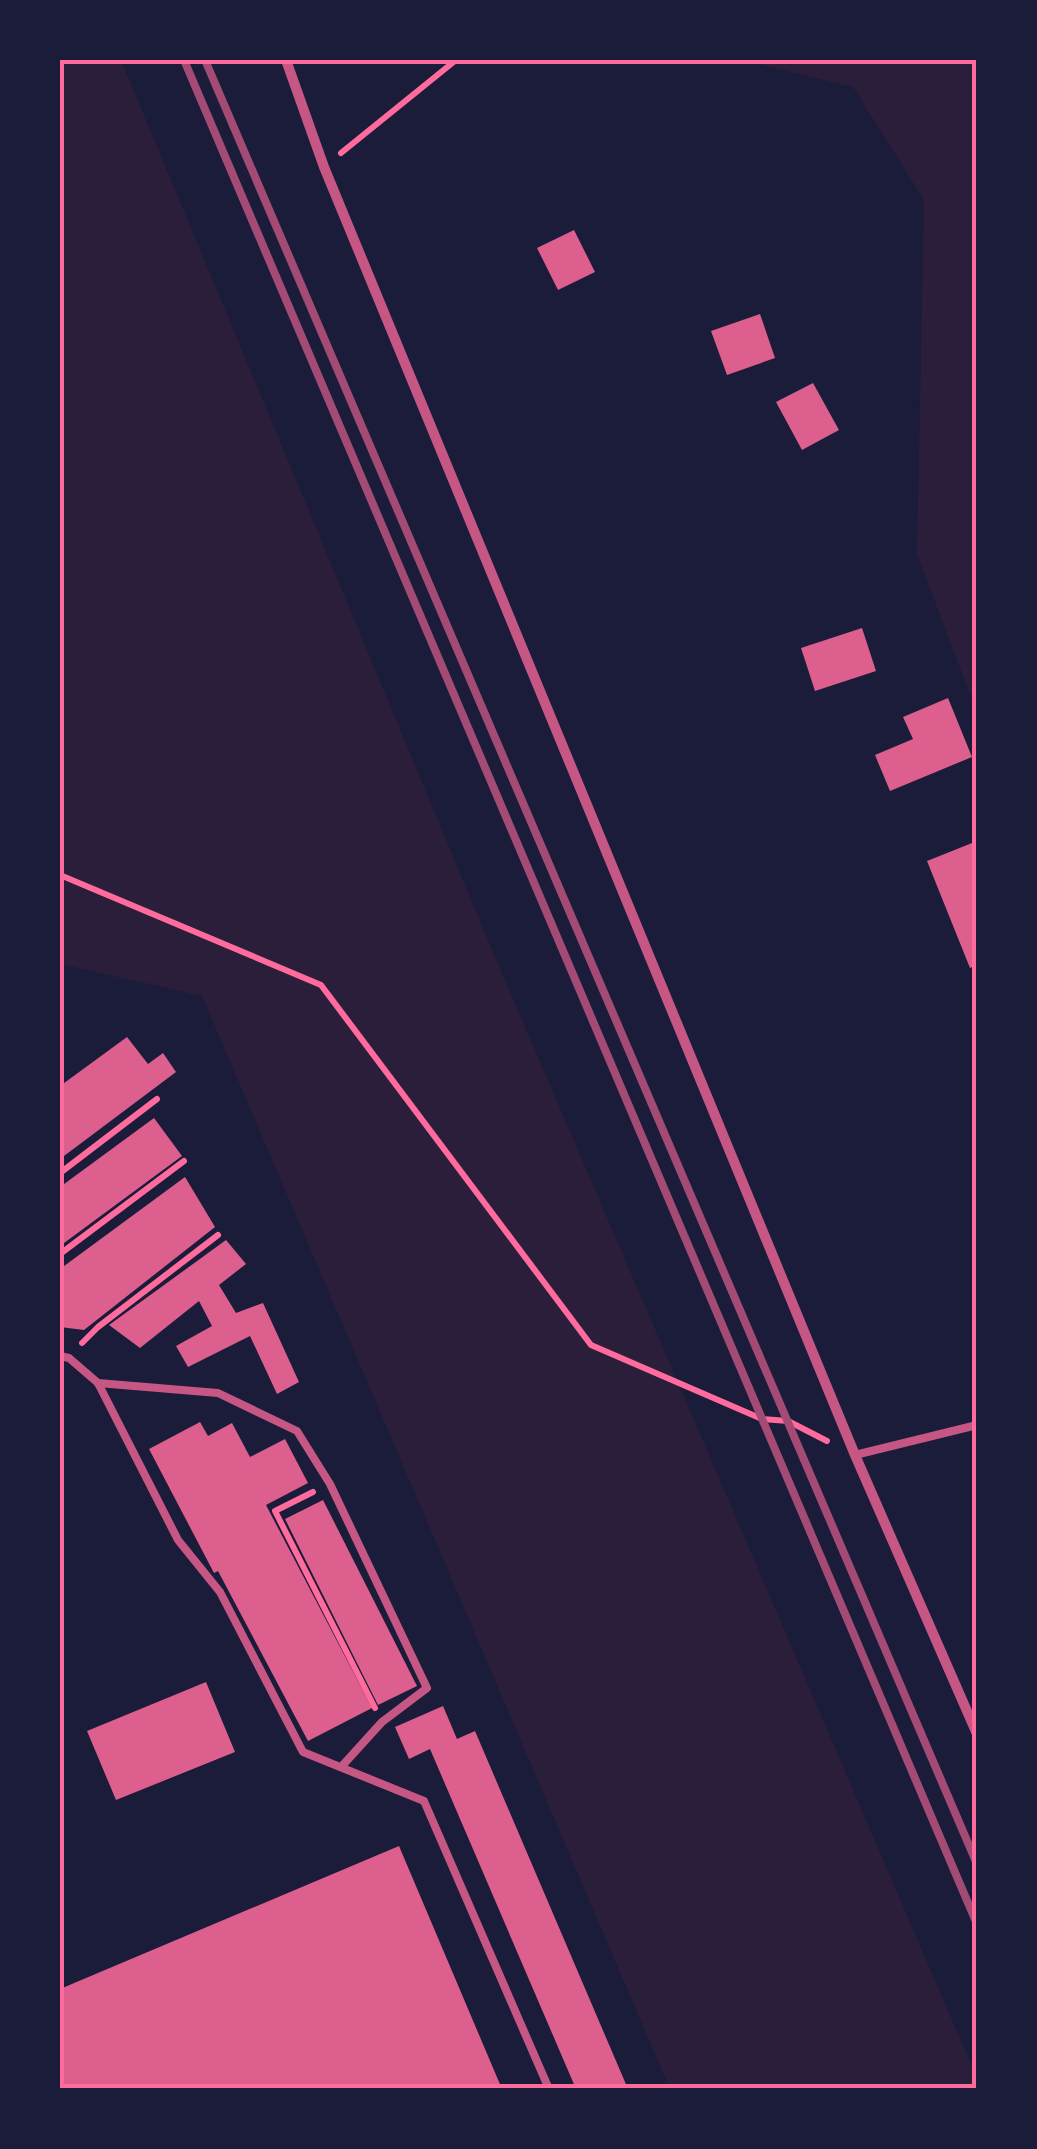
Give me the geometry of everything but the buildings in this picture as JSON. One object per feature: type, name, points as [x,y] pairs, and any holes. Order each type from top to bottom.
[{"type":"street","points":[[286,60],[324,166],[854,1455],[977,1734]]},
{"type":"lane","points":[[65,1357],[98,1383],[178,1540],[220,1592],[304,1752],[424,1801],[548,2089]]},
{"type":"lane","points":[[98,1383],[218,1393],[297,1431],[330,1484],[428,1688],[382,1722],[342,1766]]},
{"type":"lane","points":[[854,1455],[977,1425]]},
{"type":"path","points":[[324,166],[456,60]]},
{"type":"path","points":[[60,875],[321,985],[592,1346],[762,1419],[788,1420],[854,1455]]},
{"type":"path","points":[[60,1173],[158,1099]]},
{"type":"path","points":[[60,1254],[184,1161]]},
{"type":"path","points":[[65,1357],[218,1235]]},
{"type":"path","points":[[330,1484],[276,1511],[382,1722]]},
{"type":"shaded area","points":[[60,60],[121,60],[492,950],[977,2078],[977,2089],[670,2089],[202,996],[60,964]]},
{"type":"shaded area","points":[[756,60],[977,60],[977,713],[917,554],[924,200],[853,87],[758,64]]},
{"type":"railway","points":[[184,60],[977,1924]]},
{"type":"railway","points":[[205,60],[977,1864]]}]
